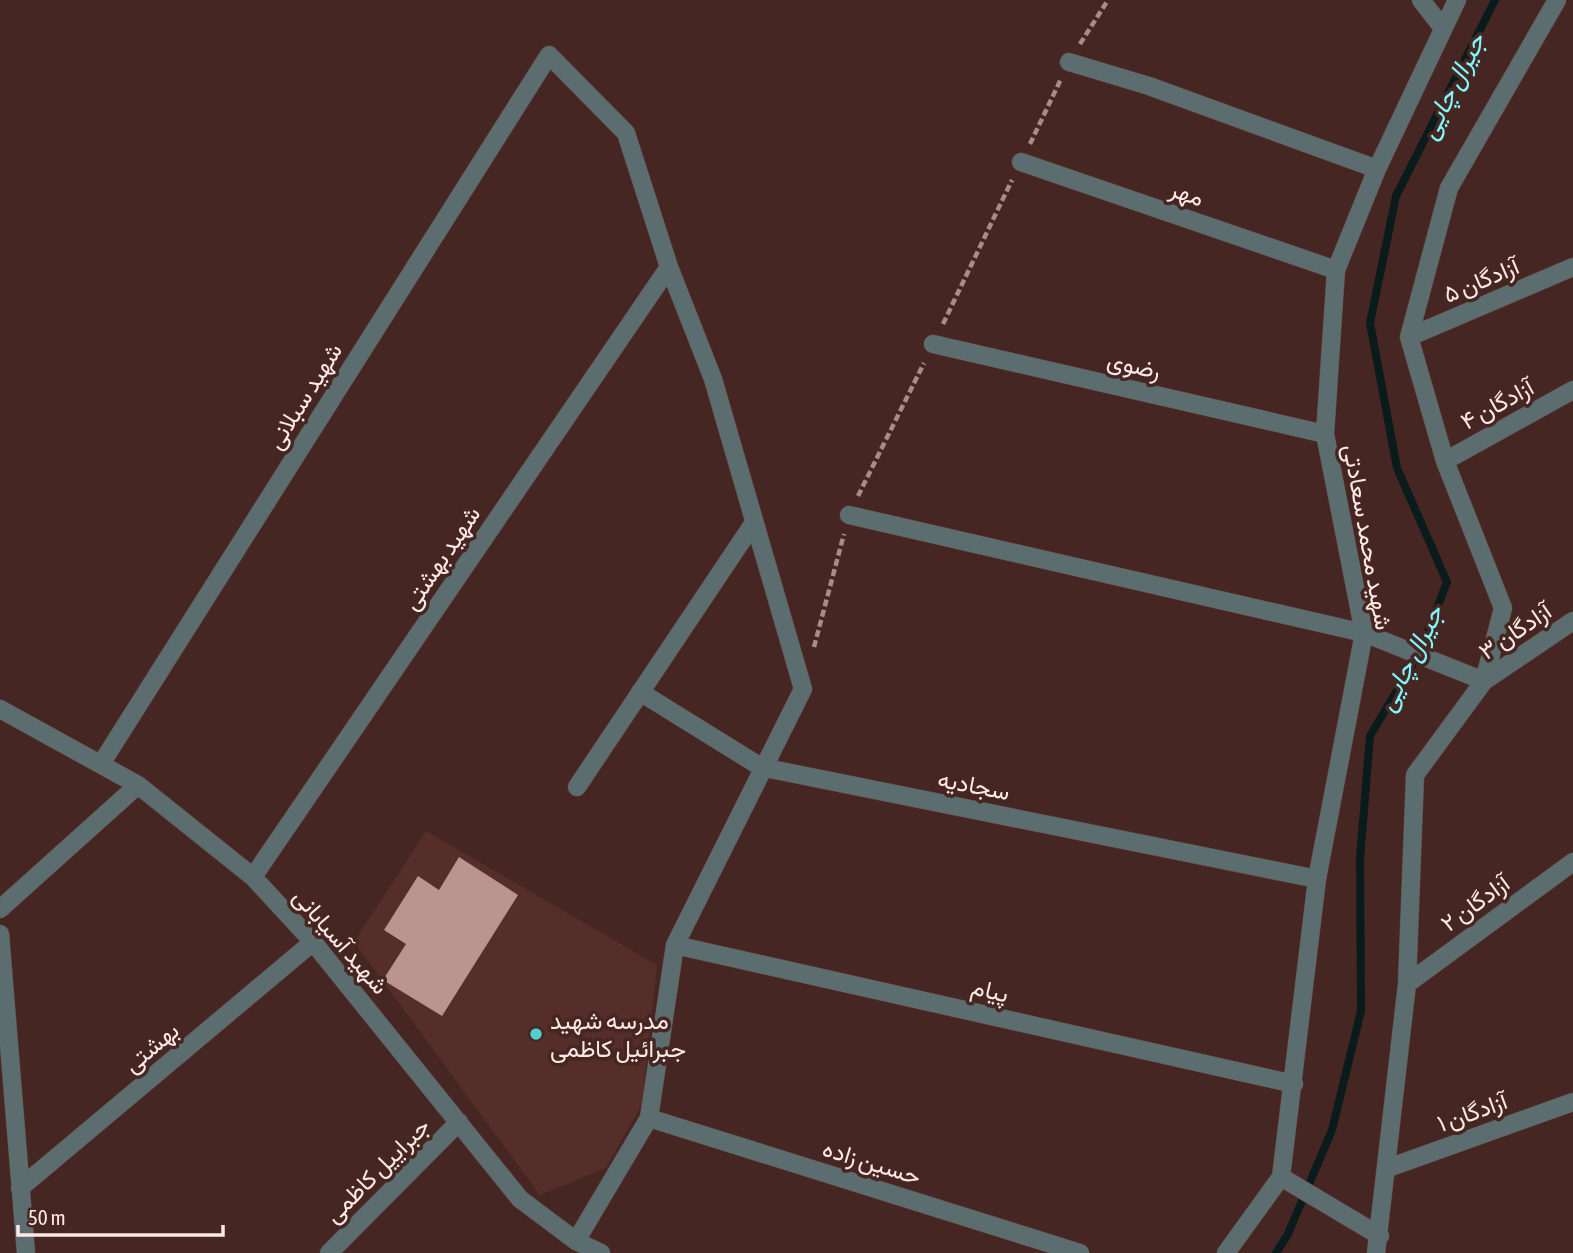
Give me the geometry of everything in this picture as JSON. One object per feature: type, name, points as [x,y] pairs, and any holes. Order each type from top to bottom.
[{"type":"street","points":[[1421,0],[1442,27]]},
{"type":"street","name":"شهید محمد سعادتی","points":[[1226,1253],[1281,1177],[1317,879],[1364,634],[1325,434],[1336,270],[1377,169],[1457,0]]},
{"type":"street","points":[[1281,1177],[1378,1244],[1407,984],[1415,775],[1484,681],[1503,608],[1445,461],[1409,337],[1449,188],[1558,0]]},
{"type":"street","name":"شهید سبلانی","points":[[101,764],[549,55],[626,133],[669,267]]},
{"type":"street","points":[[1069,62],[1149,86],[1377,169]]},
{"type":"street","name":"مهر","points":[[1021,162],[1336,270]]},
{"type":"street","points":[[576,1241],[649,1118],[676,945],[761,767],[803,689],[713,379],[669,267]]},
{"type":"street","name":"شهید بهشتی","points":[[253,877],[669,267]]},
{"type":"street","name":"آزادگان ۵","points":[[1409,337],[1573,267]]},
{"type":"street","name":"رضوی","points":[[933,344],[1325,434]]},
{"type":"street","name":"آزادگان ۴","points":[[1445,461],[1573,390]]},
{"type":"street","points":[[849,515],[1364,634],[1484,681]]},
{"type":"street","points":[[577,787],[753,524]]},
{"type":"street","name":"آزادگان ۳","points":[[1484,681],[1573,621]]},
{"type":"street","name":"سجادیه","points":[[640,692],[761,767],[1317,879]]},
{"type":"street","name":"شهید آسیابانی","points":[[0,709],[138,785],[253,877],[313,942],[520,1199],[576,1241],[601,1253]]},
{"type":"street","points":[[0,909],[138,785]]},
{"type":"street","name":"آزادگان ۲","points":[[1407,984],[1573,862]]},
{"type":"street","points":[[0,934],[26,1253]]},
{"type":"street","name":"بهشتی","points":[[20,1188],[313,942]]},
{"type":"street","name":"پیام","points":[[676,945],[1294,1084]]},
{"type":"street","name":"آزادگان ۱","points":[[1388,1168],[1573,1102]]},
{"type":"street","name":"حسین زاده","points":[[649,1118],[1080,1253]]},
{"type":"street","name":"جبراییل کاظمی","points":[[329,1253],[459,1122]]},
{"type":"shaded area","name":"مدرسه شهید جبرائیل کاظمی","points":[[426,831],[657,965],[642,1104],[606,1168],[540,1195],[354,942]]},
{"type":"building","points":[[459,857],[518,895],[442,1016],[383,980],[406,944],[384,930],[418,876],[439,890]]},
{"type":"waterway","name":"جیرال چایی","points":[[1276,1253],[1288,1234],[1332,1130],[1361,1011],[1360,859],[1370,736],[1420,652],[1447,582],[1397,468],[1370,323],[1396,196],[1495,0]]},
{"type":"place","name":"مدرسه شهید جبرائیل کاظمی","points":[[536,1034]]}]
